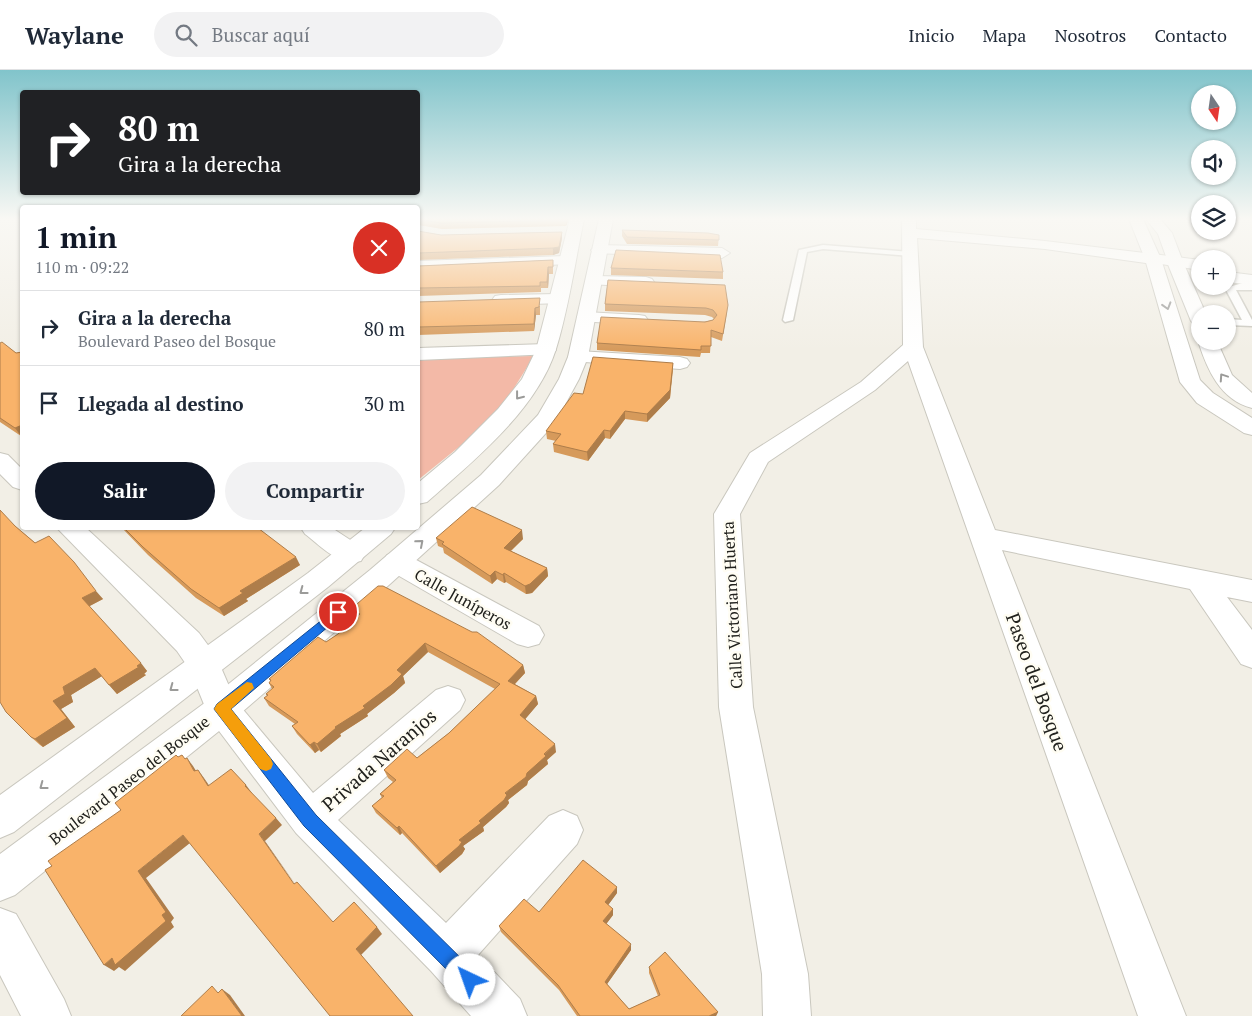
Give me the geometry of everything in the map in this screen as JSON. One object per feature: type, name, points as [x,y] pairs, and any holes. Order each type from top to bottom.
[{"type":"main road","points":[[420,266],[502,263]]},
{"type":"main road","points":[[420,494],[463,457],[506,414],[532,380],[545,355],[565,263]]},
{"type":"main road","name":"Boulevard Paseo del Bosque","points":[[0,880],[222,709],[397,562],[490,480],[547,418],[570,379],[578,356],[597,263]]},
{"type":"main road","points":[[911,263],[913,347]]},
{"type":"main road","points":[[1154,263],[1190,382],[1204,398],[1252,428]]},
{"type":"main road","points":[[1155,263],[1191,270]]},
{"type":"main road","points":[[1176,263],[1194,305]]},
{"type":"main road","points":[[1177,266],[1191,265]]},
{"type":"main road","points":[[1236,269],[1252,272]]},
{"type":"main road","points":[[1236,278],[1252,280]]},
{"type":"main road","points":[[594,281],[664,283]]},
{"type":"main road","points":[[483,301],[557,299]]},
{"type":"main road","points":[[586,317],[658,320]]},
{"type":"main road","name":"Paseo del Bosque","points":[[913,347],[1162,1016]]},
{"type":"main road","name":"Calle Victoriano Huerta","points":[[787,1016],[785,974],[736,707],[727,514],[758,458],[868,386],[913,347]]},
{"type":"main road","points":[[1211,350],[1221,378],[1234,390],[1252,402]]},
{"type":"main road","points":[[420,354],[545,355]]},
{"type":"main road","points":[[490,480],[492,460],[544,392],[552,364],[545,355]]},
{"type":"main road","points":[[578,356],[680,363]]},
{"type":"main road","points":[[0,460],[20,480]]},
{"type":"main road","points":[[72,530],[188,642],[204,665],[222,709],[310,820],[447,955],[503,1016]]},
{"type":"main road","points":[[317,530],[351,554]]},
{"type":"main road","points":[[3,809],[204,665],[351,554],[380,530]]},
{"type":"main road","points":[[984,537],[1252,591]]},
{"type":"main road","name":"Calle Juníperos","points":[[397,562],[528,635]]},
{"type":"main road","points":[[1200,581],[1252,655]]},
{"type":"main road","name":"Privada Naranjos","points":[[310,820],[448,700]]},
{"type":"main road","points":[[447,955],[563,830]]},
{"type":"main road","points":[[0,930],[47,1016]]},
{"type":"lane","points":[[788,320],[800,263]]},
{"type":"lane","points":[[1251,324],[1230,288],[1252,287]]},
{"type":"lane","points":[[1236,323],[1251,324]]},
{"type":"shaded area","points":[[534,356],[496,417],[420,478],[420,358]]},
{"type":"building","points":[[553,263],[553,267],[548,267],[547,282],[540,282],[540,286],[420,288],[420,266]]},
{"type":"building","points":[[612,263],[721,263],[723,272],[611,268]]},
{"type":"building","points":[[608,280],[725,285],[728,305],[723,334],[711,330],[711,346],[701,346],[701,350],[597,343],[601,317],[705,322],[713,320],[717,315],[713,310],[706,308],[605,304]]},
{"type":"building","points":[[540,298],[539,307],[535,308],[534,324],[420,327],[420,302]]},
{"type":"building","points":[[2,342],[16,353],[20,352],[20,426],[15,428],[0,418],[0,343]]},
{"type":"building","points":[[593,357],[673,363],[670,390],[647,414],[625,411],[610,431],[604,430],[587,452],[553,444],[561,434],[546,431],[574,393],[583,394]]},
{"type":"building","points":[[472,507],[522,530],[504,548],[547,568],[530,584],[525,586],[504,573],[503,575],[495,571],[490,576],[442,544],[444,542],[436,538]]},
{"type":"building","points":[[0,510],[35,543],[49,536],[74,562],[96,591],[82,598],[141,663],[137,666],[139,667],[109,685],[95,668],[63,687],[65,694],[53,701],[67,718],[35,739],[6,712],[0,702]]},
{"type":"building","points":[[126,530],[261,530],[296,557],[240,591],[243,593],[219,608],[191,589]]},
{"type":"building","points":[[378,586],[383,586],[472,632],[477,632],[523,665],[508,681],[536,696],[520,715],[555,744],[544,754],[546,756],[527,773],[526,777],[505,793],[507,795],[504,800],[479,821],[481,823],[459,840],[462,842],[459,846],[436,866],[399,826],[397,828],[372,806],[384,796],[380,794],[396,780],[384,770],[407,749],[417,758],[449,733],[500,684],[425,643],[397,670],[402,674],[391,685],[363,706],[365,708],[335,727],[317,744],[314,742],[310,745],[292,726],[298,722],[264,698],[274,687],[269,683],[271,680],[269,679],[318,637],[326,642],[338,634],[360,614],[351,609]]},
{"type":"building","points":[[176,755],[178,757],[182,755],[185,759],[187,758],[194,771],[198,770],[208,786],[231,769],[276,818],[259,834],[294,884],[297,882],[333,922],[354,902],[377,927],[356,949],[413,1016],[330,1016],[183,835],[138,871],[166,912],[162,915],[166,921],[115,965],[112,958],[104,965],[45,870],[52,866],[48,861],[121,810],[115,803]]},
{"type":"building","points":[[583,860],[617,887],[605,902],[613,909],[603,921],[631,944],[605,982],[629,1009],[660,995],[649,967],[665,952],[718,1012],[709,1016],[580,1016],[558,985],[499,926],[524,899],[539,912]]},
{"type":"building","points":[[212,986],[218,993],[222,989],[242,1016],[181,1016]]},
{"type":"slow traffic","points":[[247,688],[222,709],[266,764]]},
{"type":"route","points":[[338,612],[222,709],[310,820],[470,980]]}]
